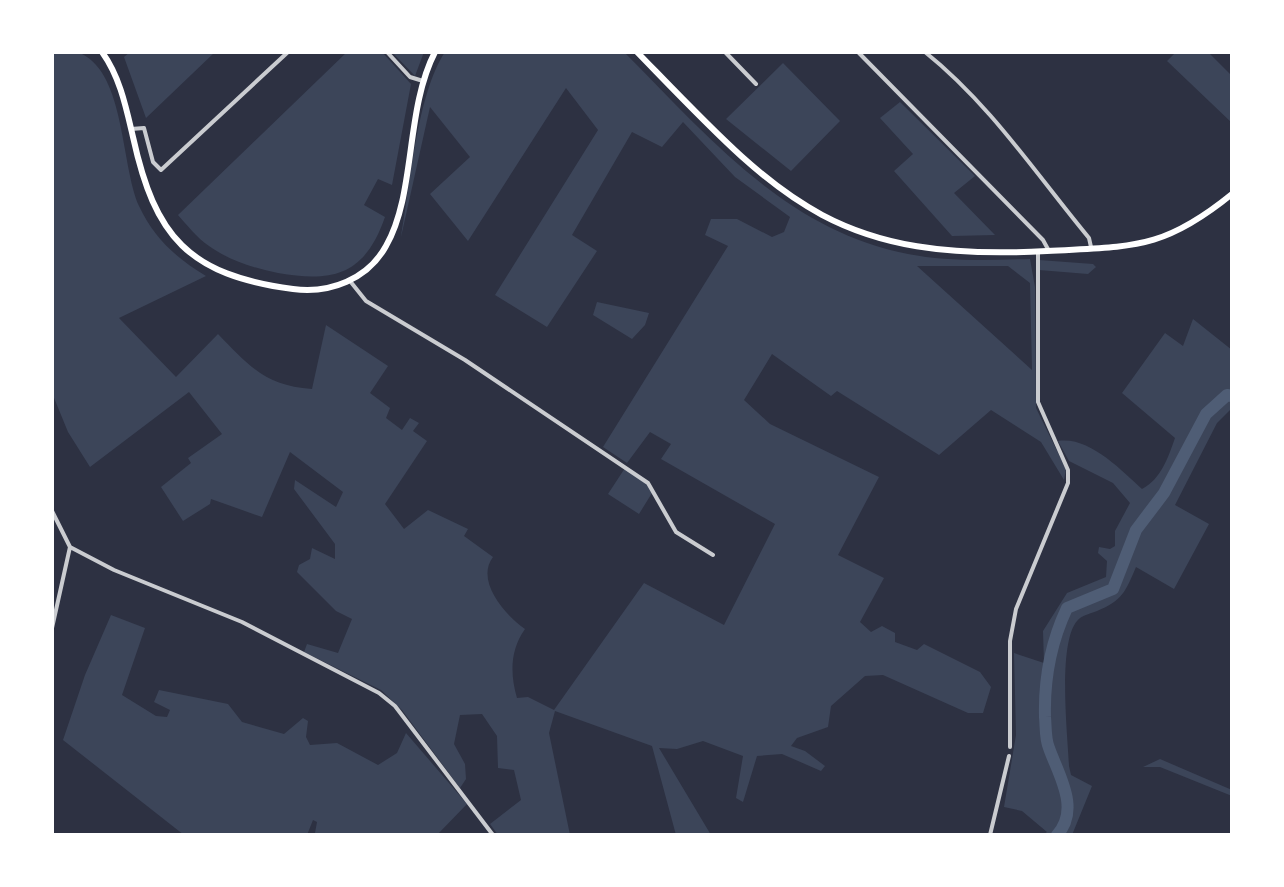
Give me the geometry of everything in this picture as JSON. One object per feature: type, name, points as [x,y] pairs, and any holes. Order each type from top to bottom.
[{"type":"main road","points":[[102,52],[121,89],[154,211],[175,239],[198,259],[228,273],[283,287],[320,290],[350,281],[380,255],[394,229],[423,81],[435,52]]},
{"type":"main road","points":[[637,52],[752,168],[820,216],[868,237],[926,250],[1038,252],[1139,245],[1168,237],[1194,224],[1232,194]]},
{"type":"street","points":[[131,129],[144,128],[153,162],[161,170],[288,52]]},
{"type":"street","points":[[387,52],[410,77],[423,81]]},
{"type":"street","points":[[725,52],[756,84]]},
{"type":"street","points":[[858,52],[1043,240],[1049,251]]},
{"type":"street","points":[[925,52],[959,79],[1028,159],[1089,238],[1092,250]]},
{"type":"street","points":[[1010,747],[1010,641],[1016,609],[1068,483],[1068,470],[1038,402],[1038,252]]},
{"type":"street","points":[[350,281],[366,301],[465,360],[648,483],[676,532],[713,555]]},
{"type":"street","points":[[52,511],[70,547],[114,570],[242,622],[379,693],[395,706],[493,835]]},
{"type":"street","points":[[52,628],[70,547]]},
{"type":"street","points":[[990,835],[1009,756]]},
{"type":"shaded area","points":[[52,52],[71,52],[82,54],[96,65],[107,81],[120,122],[133,189],[145,217],[167,246],[206,276],[119,318],[176,377],[218,334],[239,356],[270,379],[312,389],[326,325],[388,366],[370,393],[390,408],[386,418],[402,430],[410,418],[419,423],[413,431],[427,441],[385,504],[404,529],[428,510],[468,529],[464,536],[493,557],[488,566],[490,587],[501,606],[525,629],[516,645],[513,662],[517,698],[528,697],[554,710],[644,583],[724,625],[775,524],[661,459],[671,444],[650,432],[627,463],[603,447],[728,246],[705,235],[711,219],[737,219],[772,237],[784,232],[790,217],[735,177],[683,122],[662,147],[632,132],[572,235],[597,251],[547,327],[495,295],[598,130],[566,88],[468,241],[430,194],[470,157],[430,107],[401,237],[421,116],[435,70],[445,52],[624,52],[751,176],[786,202],[824,224],[864,242],[923,257],[1030,259],[1035,287],[1036,408],[1066,469],[1064,480],[1041,442],[991,410],[939,455],[837,391],[831,396],[772,354],[744,400],[770,424],[879,477],[838,555],[884,578],[860,622],[871,632],[882,626],[895,633],[895,642],[917,650],[924,644],[980,672],[991,687],[983,713],[968,713],[883,675],[865,676],[831,706],[828,727],[797,738],[791,746],[805,751],[825,766],[821,771],[782,754],[757,756],[743,802],[736,798],[743,756],[703,741],[677,749],[659,748],[711,835],[676,835],[652,746],[555,711],[549,733],[570,835],[498,835],[490,824],[521,800],[514,770],[498,768],[497,736],[482,714],[460,715],[454,744],[465,764],[466,779],[460,788],[402,710],[381,690],[304,652],[307,644],[338,653],[352,619],[336,611],[297,572],[299,565],[310,559],[312,548],[335,559],[335,544],[294,489],[295,480],[336,507],[343,492],[290,452],[262,517],[211,499],[210,504],[183,521],[161,487],[191,463],[188,458],[222,434],[189,392],[90,467],[68,432],[52,393]],"holes":[[[917,266],[1008,266],[1030,283],[1032,370]]]},
{"type":"shaded area","points":[[130,52],[215,52],[146,118],[124,57]]},
{"type":"shaded area","points":[[347,52],[382,52],[411,84],[392,185],[378,179],[364,205],[385,217],[368,251],[345,270],[332,275],[298,276],[260,269],[234,260],[209,246],[178,215]]},
{"type":"shaded area","points":[[392,52],[424,52],[415,76]]},
{"type":"shaded area","points":[[1176,52],[1208,52],[1232,76],[1232,123],[1167,61]]},
{"type":"shaded area","points":[[783,63],[840,121],[791,171],[726,119]]},
{"type":"shaded area","points":[[900,102],[975,176],[954,193],[995,235],[952,236],[894,171],[913,154],[880,118]]},
{"type":"shaded area","points":[[1039,260],[1093,264],[1096,267],[1088,274],[1039,270]]},
{"type":"shaded area","points":[[597,302],[649,313],[645,325],[632,339],[593,315]]},
{"type":"shaded area","points":[[1193,319],[1232,350],[1232,408],[1217,423],[1175,505],[1209,524],[1174,589],[1136,567],[1118,599],[1080,618],[1073,628],[1066,665],[1069,766],[1071,775],[1092,786],[1072,835],[1042,835],[1047,832],[1022,811],[1004,807],[1016,735],[1014,653],[1044,663],[1043,631],[1067,593],[1106,577],[1107,561],[1098,553],[1099,547],[1110,549],[1115,546],[1115,531],[1130,503],[1113,483],[1069,461],[1058,441],[1070,441],[1093,449],[1142,489],[1149,485],[1163,467],[1175,438],[1122,393],[1165,333],[1183,346]]},
{"type":"shaded area","points":[[625,468],[647,484],[652,493],[639,514],[608,494]]},
{"type":"shaded area","points":[[111,615],[145,628],[122,695],[156,716],[167,717],[170,710],[154,702],[159,690],[228,704],[242,722],[284,734],[303,718],[308,721],[306,737],[310,745],[337,743],[378,765],[397,753],[406,733],[467,804],[437,835],[318,835],[315,833],[317,822],[313,820],[307,835],[184,835],[63,740],[85,675]]},
{"type":"shaded area","points":[[1160,759],[1232,790],[1232,796],[1160,767],[1143,767]]},
{"type":"waterway","points":[[1057,835],[1064,825],[1067,803],[1047,741],[1045,703],[1047,675],[1061,621],[1067,608],[1113,589],[1136,530],[1164,493],[1206,414],[1227,395],[1232,396]]}]
